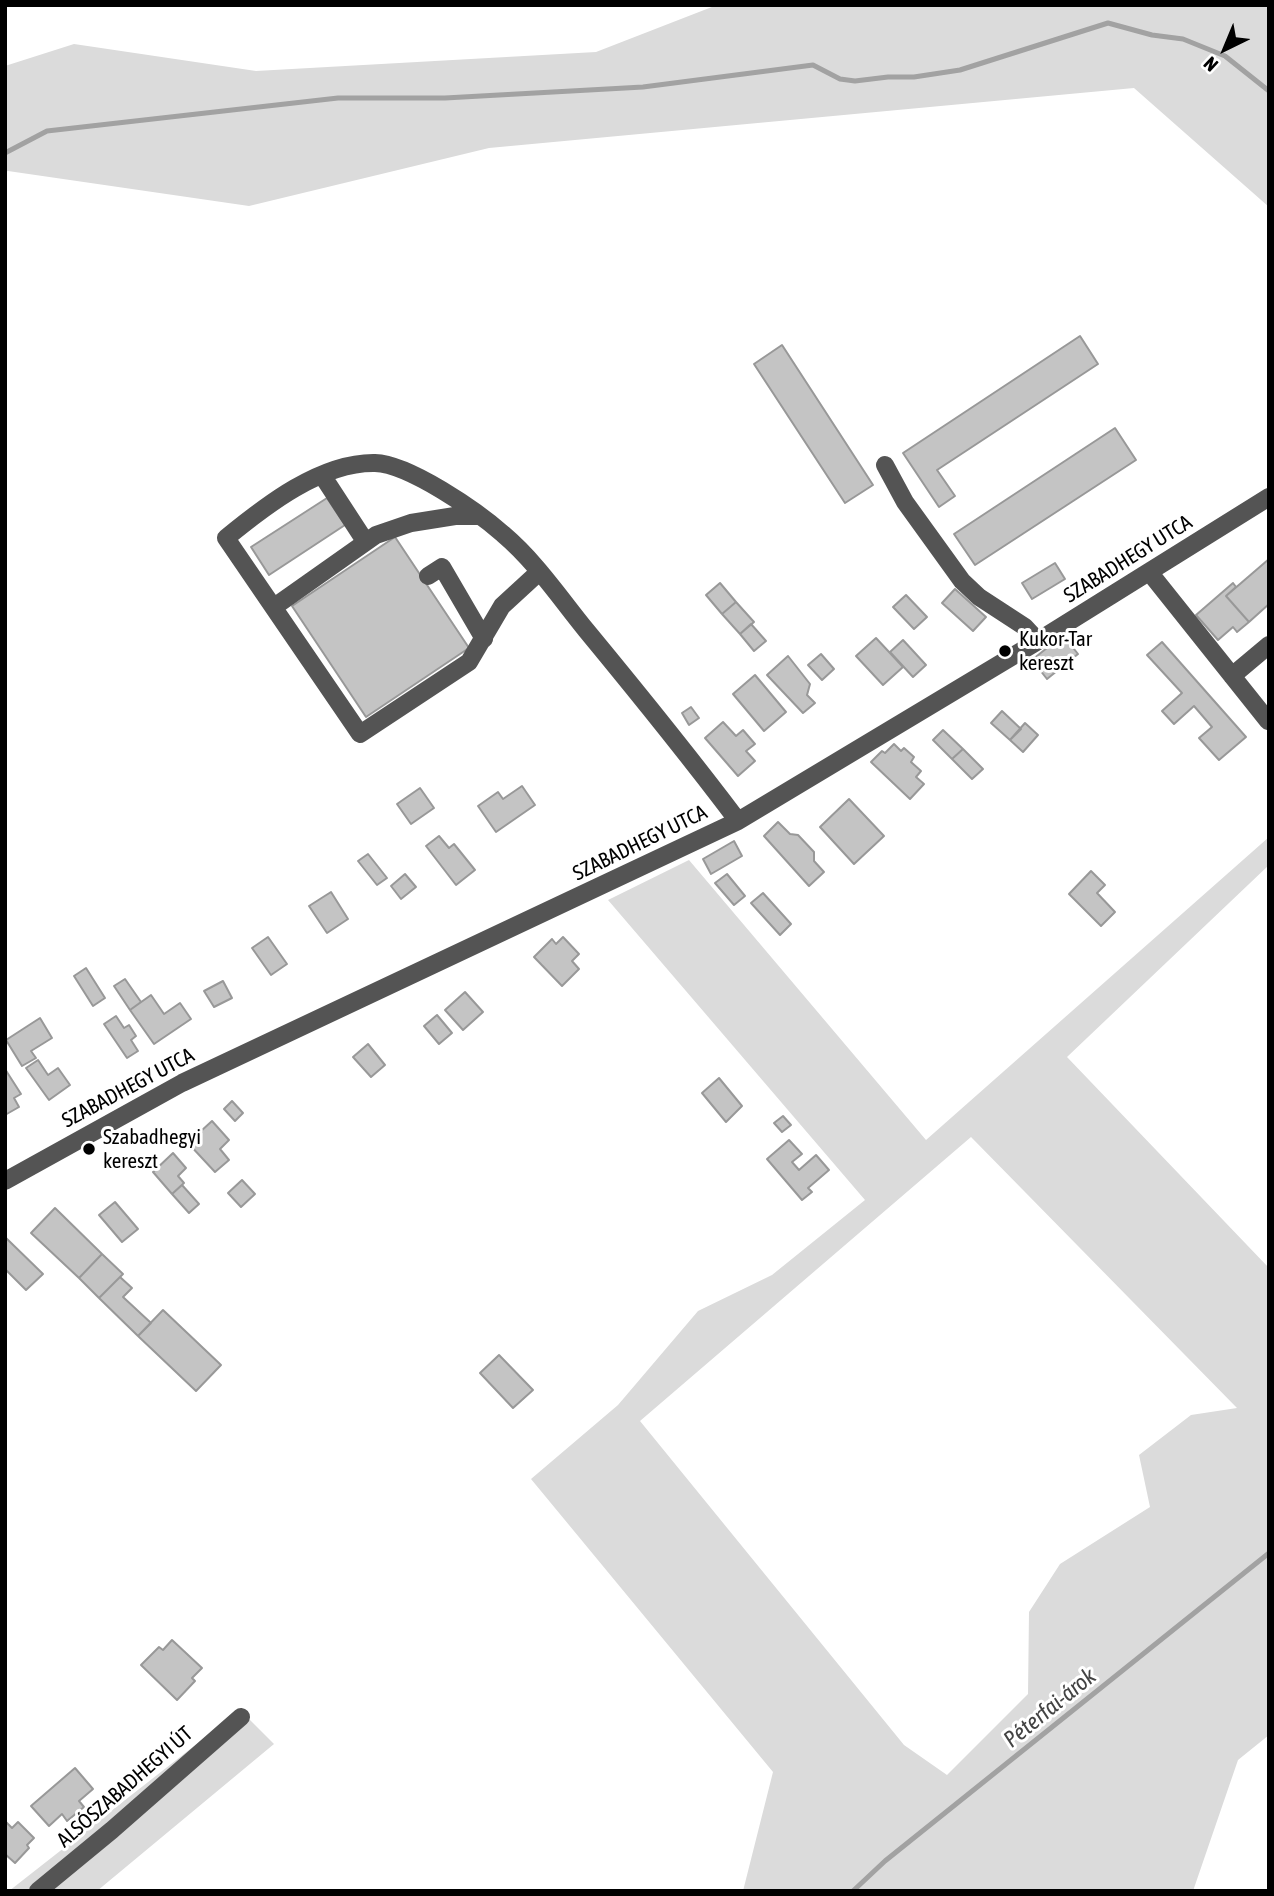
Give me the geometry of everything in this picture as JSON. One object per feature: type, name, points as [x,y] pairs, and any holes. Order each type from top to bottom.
[{"type":"street","points":[[539,572],[502,606],[469,662],[360,734],[226,538],[279,497],[322,475],[361,464],[385,464],[418,476],[502,533],[539,572],[663,723],[738,821]]},
{"type":"street","points":[[885,465],[905,502],[962,581],[979,597],[1025,626],[1038,641]]},
{"type":"street","points":[[322,475],[365,541]]},
{"type":"street","name":"SZABADHEGY UTCA","points":[[5,1181],[182,1083],[738,821],[1150,573],[1269,497]]},
{"type":"street","points":[[274,607],[365,541],[411,523],[455,516],[479,516]]},
{"type":"street","points":[[428,576],[442,567],[484,639]]},
{"type":"street","points":[[1150,573],[1268,721]]},
{"type":"street","points":[[1232,676],[1269,645]]},
{"type":"street","name":"ALSÓSZABADHEGYI ÚT","points":[[38,1891],[241,1717]]},
{"type":"shaded area","points":[[717,5],[1269,5],[1269,207],[1134,88],[489,148],[249,206],[5,172],[5,66],[74,44],[256,71],[596,52]]},
{"type":"shaded area","points":[[1269,837],[1269,865],[1067,1057],[1269,1268],[1269,1735],[1238,1760],[1193,1891],[743,1891],[773,1772],[531,1479],[618,1405],[698,1311],[772,1275],[865,1200],[608,900],[689,860],[926,1140]],"holes":[[[971,1137],[1237,1408],[1191,1415],[1139,1455],[1150,1507],[1060,1564],[1029,1612],[1028,1694],[947,1775],[904,1745],[640,1421]]]},
{"type":"shaded area","points":[[240,1710],[274,1744],[97,1891],[9,1891]]},
{"type":"building","points":[[1080,336],[1098,364],[937,470],[955,496],[939,507],[903,453]]},
{"type":"building","points":[[782,345],[873,485],[845,503],[754,364]]},
{"type":"building","points":[[1115,428],[1136,460],[975,565],[954,534]]},
{"type":"building","points":[[327,498],[345,525],[269,575],[251,547]]},
{"type":"building","points":[[395,537],[469,648],[366,717],[292,606]]},
{"type":"building","points":[[1269,559],[1269,604],[1249,622],[1226,596]]},
{"type":"building","points":[[1055,563],[1065,579],[1032,599],[1022,583]]},
{"type":"building","points":[[720,583],[736,602],[722,614],[706,595]]},
{"type":"building","points":[[1233,583],[1236,587],[1226,596],[1249,622],[1237,632],[1233,627],[1218,640],[1196,615]]},
{"type":"building","points":[[955,589],[986,617],[973,631],[942,603]]},
{"type":"building","points":[[906,595],[927,617],[914,629],[893,607]]},
{"type":"building","points":[[736,602],[754,622],[740,634],[722,614]]},
{"type":"building","points":[[751,624],[766,641],[754,651],[740,634]]},
{"type":"building","points":[[1063,635],[1078,654],[1047,679],[1032,660]]},
{"type":"building","points":[[876,638],[903,667],[883,685],[856,656]]},
{"type":"building","points":[[903,640],[926,665],[913,677],[890,652]]},
{"type":"building","points":[[1162,642],[1246,737],[1219,760],[1199,738],[1212,727],[1194,706],[1174,724],[1162,711],[1182,693],[1147,655]]},
{"type":"building","points":[[821,654],[834,669],[822,680],[808,665]]},
{"type":"building","points":[[788,656],[810,684],[807,695],[815,703],[803,713],[767,675]]},
{"type":"building","points":[[755,675],[786,712],[764,731],[733,694]]},
{"type":"building","points":[[691,707],[699,718],[689,725],[682,713]]},
{"type":"building","points":[[1002,711],[1021,729],[1010,740],[991,723]]},
{"type":"building","points":[[723,722],[736,736],[743,730],[755,744],[746,751],[755,761],[738,776],[705,738]]},
{"type":"building","points":[[1025,723],[1038,735],[1023,752],[1010,740]]},
{"type":"building","points":[[943,730],[963,749],[952,759],[933,740]]},
{"type":"building","points":[[894,744],[914,757],[911,762],[921,771],[916,777],[924,784],[910,799],[871,762]]},
{"type":"building","points":[[963,749],[983,769],[972,779],[952,759]]},
{"type":"building","points":[[522,786],[535,805],[496,832],[478,806],[498,792],[503,799]]},
{"type":"building","points":[[420,788],[434,808],[411,824],[397,804]]},
{"type":"building","points":[[849,799],[884,836],[854,864],[820,827]]},
{"type":"building","points":[[778,822],[790,834],[798,835],[814,852],[814,861],[824,872],[809,886],[764,836]]},
{"type":"building","points":[[439,836],[449,848],[454,844],[475,870],[456,885],[426,846]]},
{"type":"building","points":[[734,841],[742,856],[711,874],[703,859]]},
{"type":"building","points":[[368,854],[387,878],[377,885],[358,861]]},
{"type":"building","points":[[1091,871],[1105,885],[1097,893],[1115,912],[1101,926],[1069,894]]},
{"type":"building","points":[[405,874],[416,887],[401,899],[391,886]]},
{"type":"building","points":[[727,874],[745,896],[734,905],[715,883]]},
{"type":"building","points":[[331,892],[348,919],[327,933],[309,906]]},
{"type":"building","points":[[763,893],[791,924],[780,935],[751,903]]},
{"type":"building","points":[[268,937],[287,964],[271,975],[252,948]]},
{"type":"building","points":[[563,937],[579,954],[572,961],[579,969],[562,986],[534,957],[552,939],[556,944]]},
{"type":"building","points":[[86,968],[105,998],[93,1006],[74,976]]},
{"type":"building","points":[[125,979],[141,1002],[130,1010],[114,986]]},
{"type":"building","points":[[223,981],[232,998],[214,1007],[204,991]]},
{"type":"building","points":[[465,992],[483,1012],[463,1030],[445,1010]]},
{"type":"building","points":[[151,995],[164,1014],[180,1003],[191,1019],[154,1044],[130,1010]]},
{"type":"building","points":[[437,1015],[452,1033],[439,1044],[424,1026]]},
{"type":"building","points":[[116,1016],[124,1028],[129,1025],[136,1036],[131,1040],[138,1051],[127,1058],[104,1024]]},
{"type":"building","points":[[40,1018],[52,1038],[31,1051],[36,1058],[22,1066],[6,1040]]},
{"type":"building","points":[[368,1044],[385,1065],[371,1077],[353,1057]]},
{"type":"building","points":[[38,1060],[48,1075],[58,1068],[70,1085],[49,1100],[26,1068]]},
{"type":"building","points":[[5,1069],[21,1094],[14,1098],[19,1107],[5,1115]]},
{"type":"building","points":[[719,1078],[742,1106],[726,1122],[702,1093]]},
{"type":"building","points":[[232,1101],[243,1113],[235,1121],[224,1109]]},
{"type":"building","points":[[783,1116],[791,1125],[782,1132],[774,1123]]},
{"type":"building","points":[[212,1121],[229,1140],[220,1149],[229,1160],[215,1172],[188,1143]]},
{"type":"building","points":[[789,1140],[802,1154],[792,1162],[799,1170],[816,1155],[829,1170],[808,1188],[812,1192],[802,1200],[767,1159]]},
{"type":"building","points":[[173,1153],[186,1168],[178,1176],[184,1183],[172,1194],[153,1172]]},
{"type":"building","points":[[242,1180],[255,1194],[241,1207],[228,1193]]},
{"type":"building","points":[[182,1185],[199,1204],[189,1213],[172,1194]]},
{"type":"building","points":[[115,1202],[138,1229],[122,1242],[99,1215]]},
{"type":"building","points":[[55,1208],[102,1254],[79,1278],[31,1233]]},
{"type":"building","points":[[5,1237],[43,1274],[26,1290],[5,1269]]},
{"type":"building","points":[[102,1254],[123,1274],[99,1298],[79,1278]]},
{"type":"building","points":[[120,1277],[132,1288],[123,1297],[151,1323],[138,1336],[99,1298]]},
{"type":"building","points":[[163,1310],[221,1365],[196,1391],[138,1336]]},
{"type":"building","points":[[499,1355],[533,1390],[513,1408],[480,1373]]},
{"type":"building","points":[[172,1640],[202,1668],[192,1678],[195,1681],[177,1700],[141,1665],[159,1647],[163,1650]]},
{"type":"building","points":[[75,1768],[93,1789],[79,1801],[84,1807],[67,1821],[62,1814],[49,1826],[31,1806]]},
{"type":"building","points":[[5,1821],[12,1828],[18,1822],[34,1838],[15,1863],[5,1854]]},
{"type":"waterway","points":[[5,153],[47,131],[338,98],[445,98],[643,87],[813,65],[840,79],[855,81],[914,77],[960,70],[1108,23],[1152,35],[1183,39],[1225,56],[1269,91]]},
{"type":"waterway","name":"Péterfai-árok","points":[[853,1891],[885,1861],[1269,1553]]},
{"type":"place","name":"Kukor-Tar kereszt","points":[[1005,651]]},
{"type":"place","name":"Szabadhegyi kereszt","points":[[89,1149]]}]
